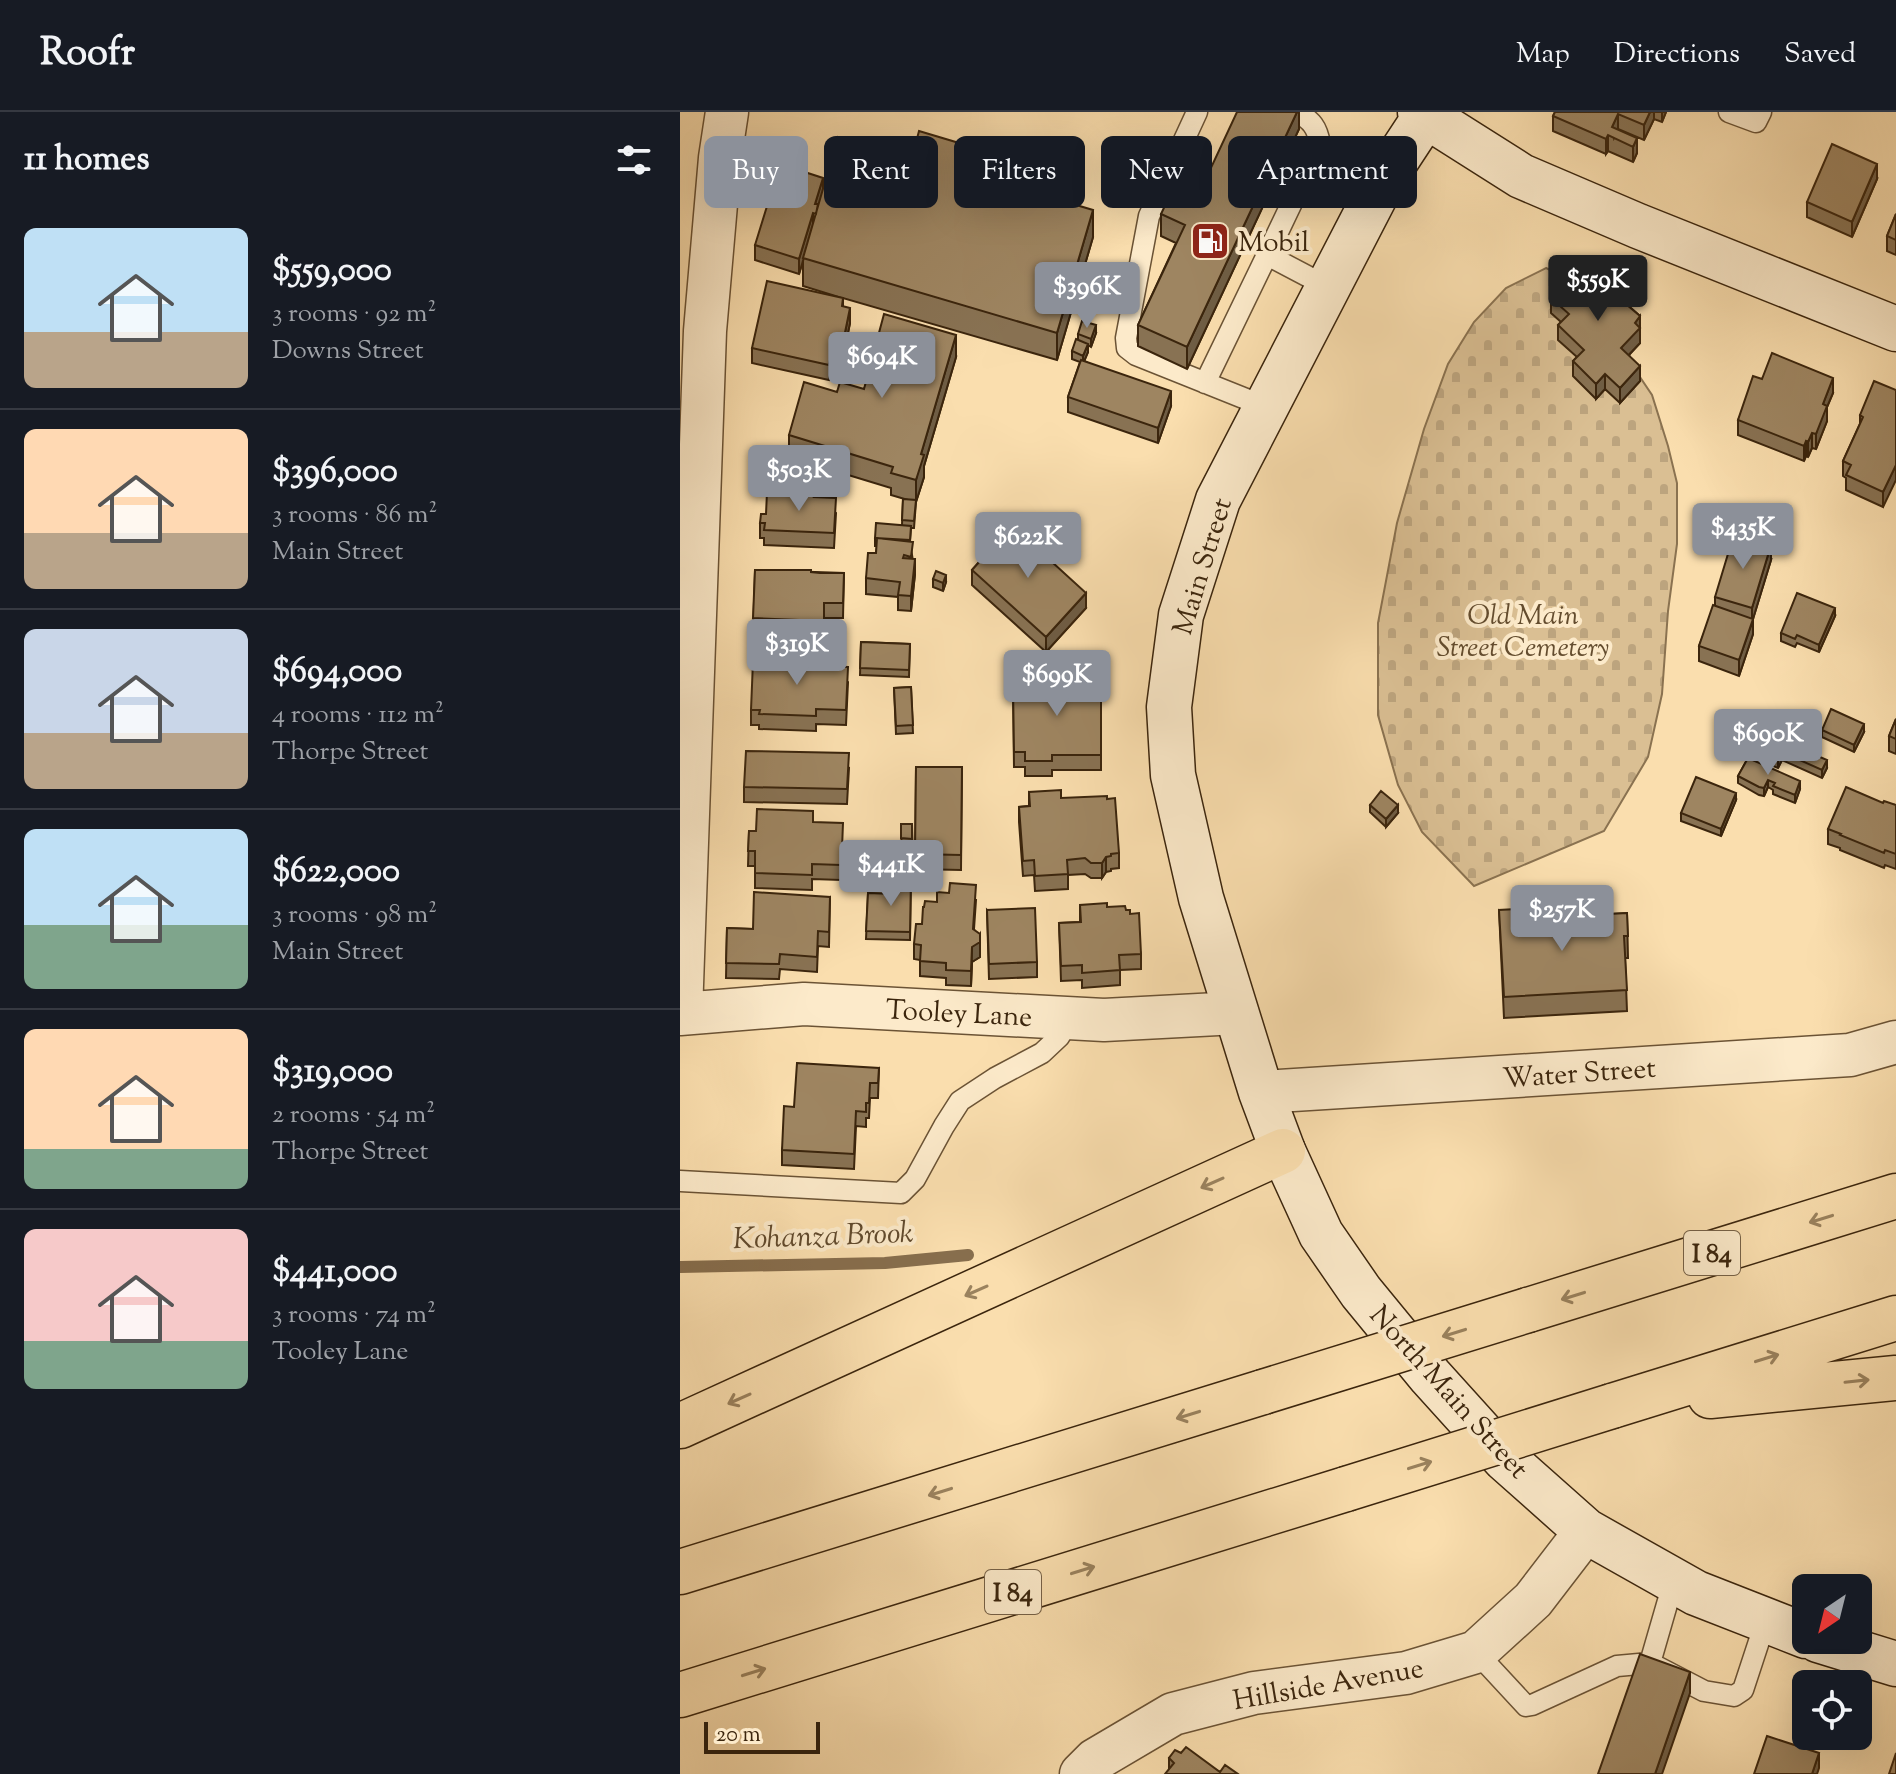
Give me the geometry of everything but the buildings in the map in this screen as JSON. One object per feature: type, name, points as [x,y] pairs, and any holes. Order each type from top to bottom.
[{"type":"highway","points":[[680,1426],[1283,1151]]},
{"type":"highway","name":"I 84","points":[[680,1572],[1896,1196]]},
{"type":"highway","name":"I 84","points":[[680,1695],[1896,1318]]},
{"type":"highway","points":[[1612,1406],[1896,1378]]},
{"type":"main road","name":"Main Street","points":[[1283,1151],[1261,1092],[1201,898],[1173,775],[1169,707],[1181,615],[1218,500],[1384,179],[1425,113]]},
{"type":"main road","points":[[1425,113],[1521,176],[1896,329]]},
{"type":"main road","name":"North Main Street","points":[[1283,1151],[1321,1234],[1361,1292],[1430,1376],[1505,1459],[1586,1531],[1696,1593],[1792,1630]]},
{"type":"main road","points":[[1864,1654],[1896,1664]]},
{"type":"street","points":[[680,1014],[705,331],[727,112]]},
{"type":"street","name":"Tooley Lane","points":[[680,1014],[804,1004],[1104,1020],[1237,1013]]},
{"type":"street","name":"Water Street","points":[[1261,1092],[1850,1055],[1896,1042]]},
{"type":"street","name":"Hillside Avenue","points":[[1081,1774],[1095,1760],[1173,1714],[1254,1693],[1406,1673],[1476,1652],[1533,1600],[1586,1531]]},
{"type":"lane","points":[[1197,112],[1149,216],[1126,338],[1127,348],[1136,355],[1266,407]]},
{"type":"lane","points":[[1205,383],[1320,144],[1317,129],[1297,112]]},
{"type":"lane","points":[[1729,112],[1756,122],[1761,112]]},
{"type":"lane","points":[[1267,255],[1328,287]]},
{"type":"lane","points":[[680,1181],[901,1193],[915,1179],[960,1101],[1042,1053],[1059,1037],[1070,1019]]},
{"type":"lane","points":[[1650,1663],[1674,1580]]},
{"type":"lane","points":[[1476,1652],[1526,1706],[1617,1666],[1650,1663],[1704,1691],[1734,1696],[1743,1690],[1766,1620]]},
{"type":"green space","name":"Old Main Street Cemetery","points":[[1546,268],[1576,282],[1652,395],[1668,446],[1677,483],[1677,544],[1662,694],[1648,757],[1604,831],[1474,886],[1422,832],[1398,785],[1378,715],[1378,623],[1397,523],[1424,429],[1448,364],[1474,322],[1506,288]]},
{"type":"waterway","name":"Kohanza Brook","points":[[680,1267],[885,1263],[968,1255]]},
{"type":"place","name":"Mobil","points":[[1210,241]]}]
